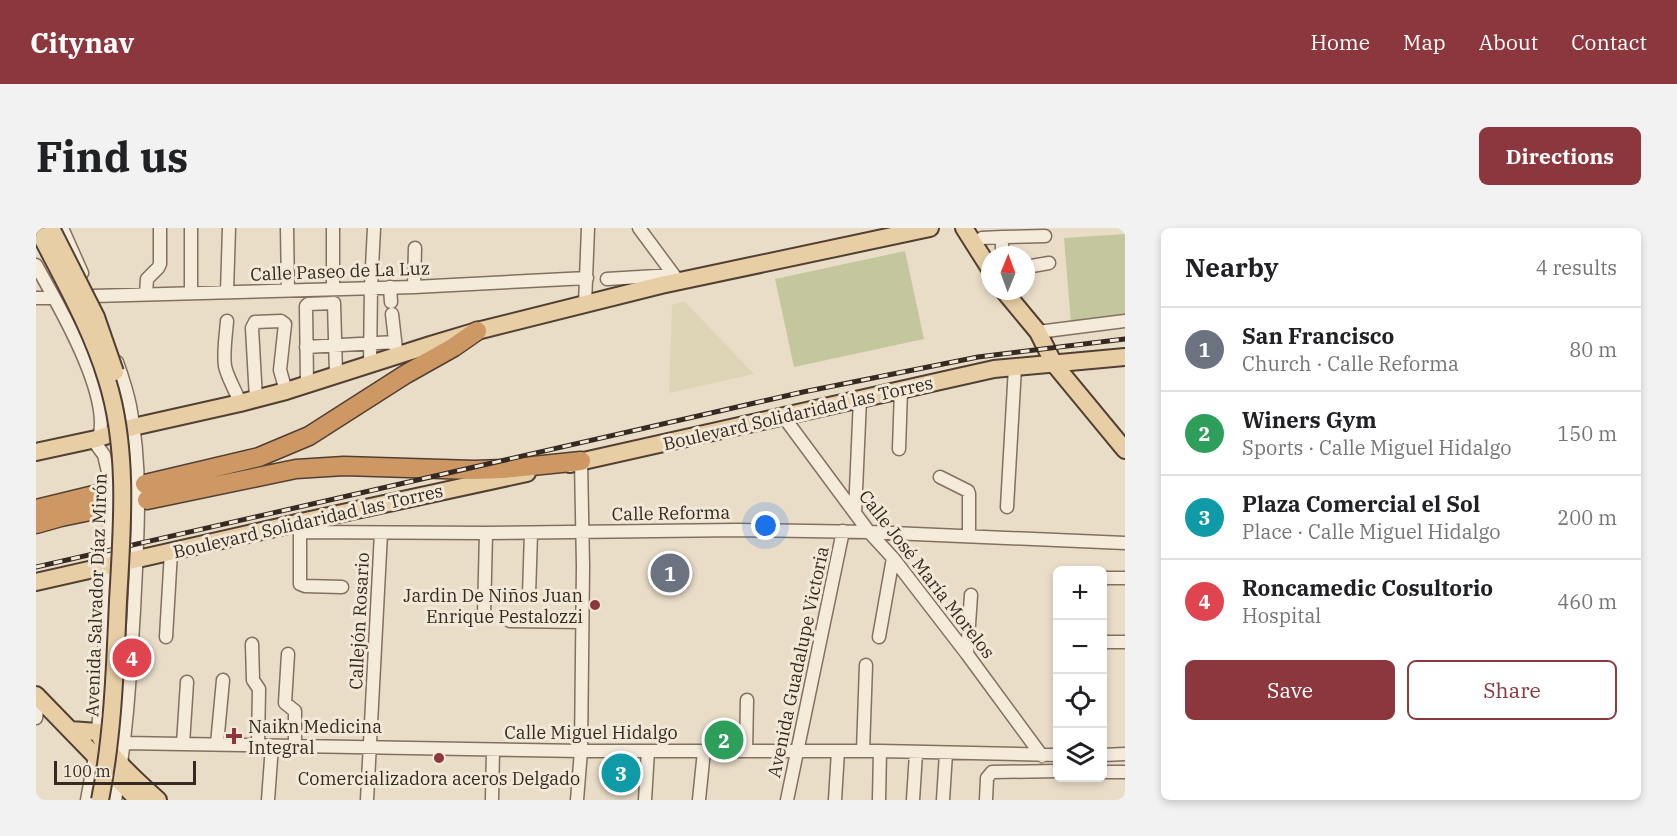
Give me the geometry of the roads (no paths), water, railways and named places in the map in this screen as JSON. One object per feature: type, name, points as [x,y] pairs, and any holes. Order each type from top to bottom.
[{"type":"highway","name":"Boulevard Solidaridad las Torres","points":[[477,331],[309,436],[258,457],[146,492],[296,469],[344,466],[474,470],[581,461]]},
{"type":"highway","points":[[36,509],[97,502],[61,517],[36,524]]},
{"type":"main road","name":"Avenida Salvador Díaz Mirón","points":[[37,228],[91,337],[108,381],[120,451],[123,496],[116,649],[109,748],[102,800]]},
{"type":"main road","name":"Avenida Salvador Díaz Mirón","points":[[51,228],[96,317],[107,345],[119,383],[127,424],[131,475],[131,557],[125,673],[113,800]]},
{"type":"main road","name":"Boulevard Solidaridad las Torres","points":[[36,452],[286,391],[370,363],[396,349],[585,304],[676,278],[930,228]]},
{"type":"main road","points":[[964,228],[981,255]]},
{"type":"main road","points":[[1011,300],[1038,332],[1054,364],[1125,450]]},
{"type":"main road","name":"Boulevard Solidaridad las Torres","points":[[36,582],[171,552],[301,527],[581,461],[994,369],[1125,357]]},
{"type":"main road","points":[[37,696],[95,756],[158,800]]},
{"type":"main road","points":[[70,730],[98,732],[138,800]]},
{"type":"street","name":"Avenida Salvador Díaz Mirón","points":[[62,228],[111,342],[130,407],[133,427],[138,516],[132,638],[124,744],[113,800]]},
{"type":"street","points":[[146,294],[147,279],[160,264],[160,228]]},
{"type":"street","points":[[191,228],[191,293]]},
{"type":"street","points":[[228,292],[229,228]]},
{"type":"street","points":[[287,228],[288,290]]},
{"type":"street","points":[[333,228],[333,288]]},
{"type":"street","points":[[370,363],[370,287],[374,228]]},
{"type":"street","points":[[585,304],[588,228]]},
{"type":"street","points":[[639,228],[676,278]]},
{"type":"street","points":[[982,238],[1045,236]]},
{"type":"street","points":[[1002,237],[1002,246]]},
{"type":"street","points":[[414,287],[415,248]]},
{"type":"street","points":[[1035,265],[1049,263]]},
{"type":"street","points":[[36,265],[66,319],[88,368],[101,415],[102,427],[96,439]]},
{"type":"street","name":"Calle Paseo de La Luz","points":[[93,296],[414,287],[587,278]]},
{"type":"street","points":[[607,279],[676,278]]},
{"type":"street","points":[[306,347],[371,344],[396,349],[390,287]]},
{"type":"street","points":[[36,298],[54,298]]},
{"type":"street","points":[[307,384],[307,304],[333,302],[336,374]]},
{"type":"street","points":[[227,321],[226,369],[235,388],[248,401]]},
{"type":"street","points":[[248,401],[252,328],[255,322],[281,321],[285,324],[280,370],[286,391]]},
{"type":"street","points":[[1038,332],[1125,321]]},
{"type":"street","points":[[1007,507],[1015,367]]},
{"type":"street","points":[[899,449],[901,390]]},
{"type":"street","points":[[855,513],[860,399]]},
{"type":"street","points":[[101,415],[114,420],[125,414],[130,407]]},
{"type":"street","name":"Calle José María Morelos","points":[[783,416],[869,532],[893,558],[967,654],[1042,756]]},
{"type":"street","name":"Avenida Salvador Díaz Mirón","points":[[96,439],[104,455],[108,472],[110,566],[98,732]]},
{"type":"street","points":[[577,800],[581,751],[583,533],[581,461]]},
{"type":"street","points":[[940,477],[968,491],[969,536]]},
{"type":"street","points":[[301,527],[300,584],[342,587]]},
{"type":"street","name":"Calle Reforma","points":[[301,527],[486,539],[531,533],[738,530],[843,531],[1125,543]]},
{"type":"street","name":"Avenida Guadalupe Victoria","points":[[787,800],[843,531]]},
{"type":"street","name":"Callejón Rosario","points":[[367,800],[381,533]]},
{"type":"street","points":[[530,595],[531,533]]},
{"type":"street","points":[[484,617],[486,539]]},
{"type":"street","points":[[166,637],[171,552]]},
{"type":"street","points":[[879,637],[893,558]]},
{"type":"street","points":[[1107,578],[1125,578]]},
{"type":"street","points":[[967,654],[971,595]]},
{"type":"street","points":[[510,621],[582,622]]},
{"type":"street","points":[[1107,642],[1125,642]]},
{"type":"street","points":[[252,644],[253,680],[259,689],[258,745]]},
{"type":"street","points":[[288,654],[285,703],[295,711],[295,746]]},
{"type":"street","points":[[863,751],[866,664]]},
{"type":"street","points":[[218,744],[222,680]]},
{"type":"street","points":[[183,744],[187,682]]},
{"type":"street","points":[[36,718],[37,696]]},
{"type":"street","points":[[746,751],[747,700]]},
{"type":"street","name":"Calle Miguel Hidalgo","points":[[124,744],[581,751],[880,751],[1053,755]]},
{"type":"street","points":[[268,800],[272,746]]},
{"type":"street","points":[[492,799],[493,750]]},
{"type":"street","points":[[645,800],[648,751]]},
{"type":"street","points":[[699,800],[704,751]]},
{"type":"street","points":[[835,800],[838,751]]},
{"type":"street","points":[[879,800],[880,751]]},
{"type":"street","points":[[913,800],[916,753]]},
{"type":"street","points":[[944,800],[946,753]]},
{"type":"street","points":[[1107,755],[1125,754]]},
{"type":"street","points":[[95,756],[88,800],[99,798],[102,800]]},
{"type":"street","points":[[986,800],[987,778],[992,772],[1053,771]]},
{"type":"street","points":[[1107,771],[1125,772]]},
{"type":"railway","points":[[36,567],[803,392],[978,357],[1125,339]]},
{"type":"place","name":"San Francisco","points":[[670,573]]},
{"type":"place","name":"Jardin De Niños Juan Enrique Pestalozzi","points":[[595,605]]},
{"type":"place","name":"Roncamedic Cosultorio","points":[[132,658]]},
{"type":"place","name":"Naikn Medicina Integral","points":[[234,736]]},
{"type":"place","name":"Winers Gym","points":[[724,740]]},
{"type":"place","name":"Comercializadora aceros Delgado","points":[[439,758]]},
{"type":"place","name":"Plaza Comercial el Sol","points":[[621,773]]}]
